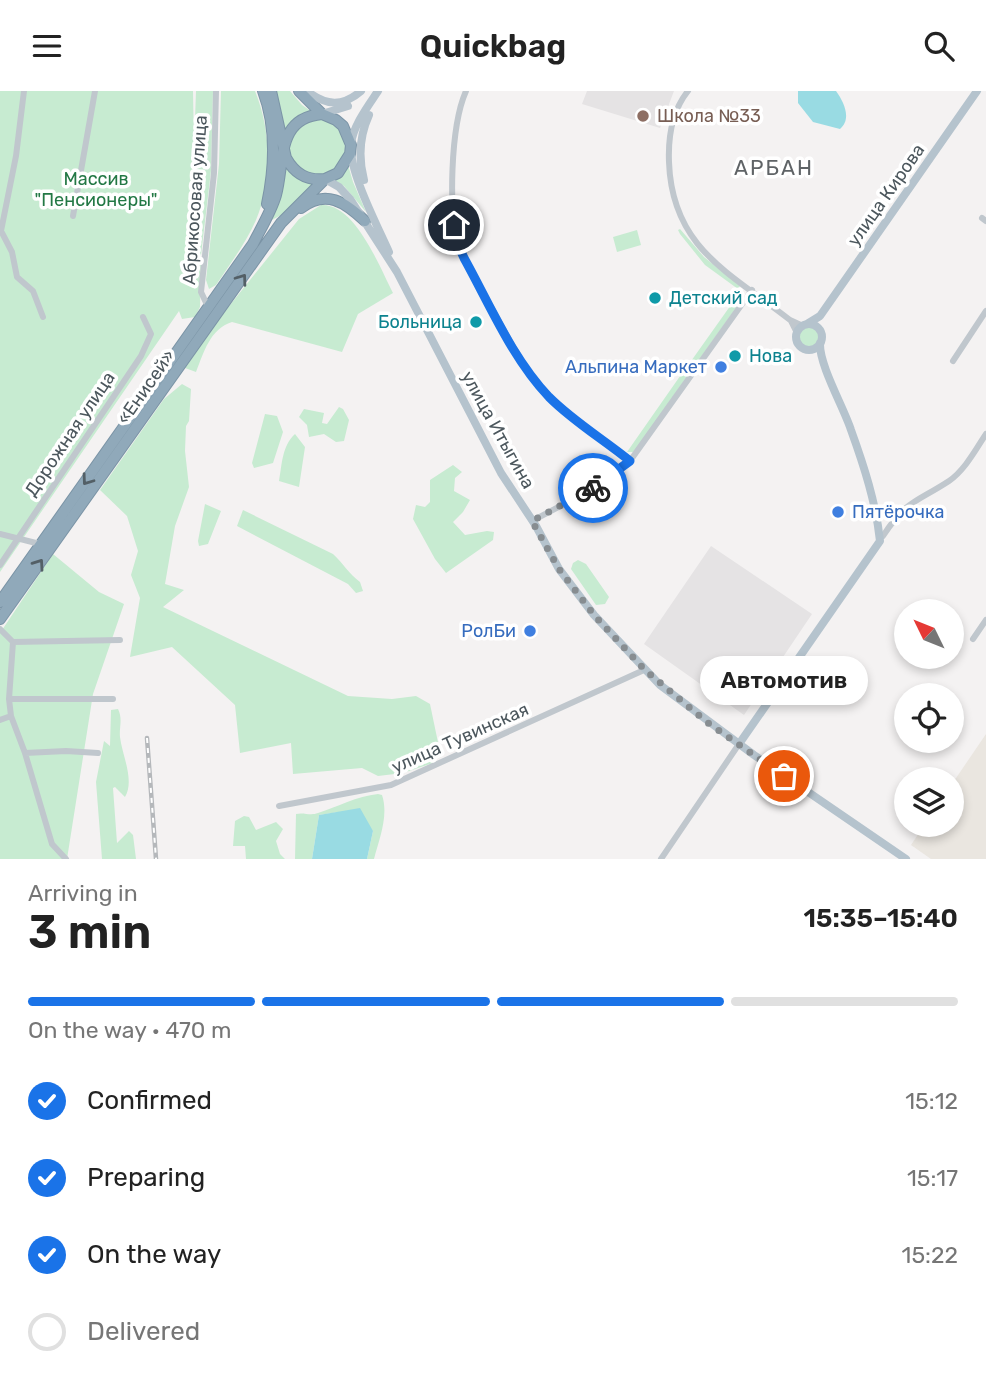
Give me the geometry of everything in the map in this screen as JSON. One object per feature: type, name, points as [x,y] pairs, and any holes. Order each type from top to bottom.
[{"type":"highway","points":[[253,244],[266,212],[273,172],[273,136],[262,91]]},
{"type":"highway","points":[[271,91],[291,167],[307,178],[325,179]]},
{"type":"highway","points":[[299,91],[322,114],[343,126],[351,145]]},
{"type":"highway","points":[[253,244],[272,207],[286,139],[293,125],[305,117],[322,114]]},
{"type":"highway","name":"«Енисей»","points":[[0,619],[281,223],[325,179],[343,168],[351,145]]},
{"type":"highway","points":[[281,223],[308,203],[320,198],[340,201],[369,217]]},
{"type":"highway","name":"«Енисей»","points":[[0,602],[253,244]]},
{"type":"main road","points":[[307,91],[323,101],[335,104],[348,101],[363,91]]},
{"type":"main road","points":[[322,114],[349,106],[363,91]]},
{"type":"main road","points":[[351,145],[360,120],[379,91]]},
{"type":"main road","points":[[369,217],[359,160],[360,145],[379,91]]},
{"type":"main road","name":"улица Кирова","points":[[820,316],[977,91]]},
{"type":"main road","name":"улица Итыгина","points":[[351,145],[354,167],[369,217],[397,272],[501,473],[559,569],[594,615],[660,685],[739,744],[906,859]]},
{"type":"main road","name":"улица Итыгина","points":[[325,179],[339,187],[369,217]]},
{"type":"main road","points":[[820,316],[802,328],[799,344],[821,357]]},
{"type":"main road","points":[[739,744],[881,538],[851,430],[821,357],[820,316]]},
{"type":"main road","points":[[802,328],[819,328]]},
{"type":"main road","points":[[810,350],[820,344]]},
{"type":"street","points":[[24,91],[16,156],[1,232],[12,252],[18,277],[33,291],[43,317]]},
{"type":"street","points":[[73,216],[95,91]]},
{"type":"street","name":"Абрикосовая улица","points":[[209,309],[201,292],[214,173],[216,91]]},
{"type":"street","points":[[466,91],[456,131],[453,209],[459,247],[526,370],[548,396],[576,422],[630,461]]},
{"type":"street","points":[[688,91],[683,97],[668,137],[670,185],[680,218],[706,255],[802,328]]},
{"type":"street","points":[[532,521],[585,493],[630,461],[752,290]]},
{"type":"street","points":[[953,361],[984,311]]},
{"type":"street","name":"Дорожная улица","points":[[0,565],[141,356],[151,334],[143,317]]},
{"type":"street","points":[[881,538],[900,511],[958,473],[983,445],[986,434]]},
{"type":"street","points":[[876,513],[900,511]]},
{"type":"street","points":[[0,534],[40,544]]},
{"type":"street","points":[[973,639],[986,619]]},
{"type":"street","points":[[0,629],[13,642],[120,640]]},
{"type":"street","points":[[13,642],[10,716],[25,753],[52,844],[66,859]]},
{"type":"street","name":"улица Тувинская","points":[[279,806],[391,785],[645,670]]},
{"type":"street","points":[[9,699],[113,699]]},
{"type":"street","points":[[0,720],[10,716]]},
{"type":"street","points":[[661,859],[739,744]]},
{"type":"street","points":[[25,753],[98,753]]},
{"type":"shaded area","name":"Школа №33","points":[[587,91],[674,91],[660,128],[582,104]]},
{"type":"shaded area","points":[[711,546],[812,614],[744,715],[644,644]]},
{"type":"shaded area","points":[[986,734],[986,859],[931,859],[911,845],[916,837],[964,837],[964,767]]},
{"type":"green space","name":"Массив \"Пенсионеры\"","points":[[0,91],[193,91],[194,147],[196,91],[213,91],[211,171],[201,255],[200,307],[195,317],[182,319],[179,311],[0,572]]},
{"type":"green space","points":[[221,91],[255,91],[267,138],[267,172],[261,205],[252,229],[216,285],[209,289],[206,280],[219,164]]},
{"type":"green space","points":[[275,91],[290,91],[312,112],[294,120],[284,134]]},
{"type":"green space","points":[[317,119],[328,121],[337,127],[343,136],[343,158],[337,167],[328,173],[317,175],[306,173],[297,167],[291,158],[289,147],[291,136],[297,127],[306,121]]},
{"type":"green space","points":[[285,162],[315,183],[283,214],[272,220],[278,200]]},
{"type":"green space","points":[[348,165],[366,212],[344,186],[333,180]]},
{"type":"green space","points":[[321,205],[333,207],[345,214],[355,225],[365,238],[393,293],[358,314],[342,352],[232,322],[224,325],[213,336],[196,372],[185,368],[226,310],[299,219]]},
{"type":"green space","points":[[680,229],[704,257],[740,286],[738,289],[705,265],[680,234]]},
{"type":"green space","points":[[637,230],[641,245],[617,252],[613,237]]},
{"type":"green space","points":[[738,295],[743,298],[696,364],[689,364]]},
{"type":"green space","points":[[809,326],[817,329],[820,337],[817,345],[809,348],[801,345],[798,337],[801,329]]},
{"type":"green space","points":[[685,369],[688,375],[637,448],[633,452],[627,452]]},
{"type":"green space","points":[[182,384],[191,389],[185,451],[189,487],[175,526],[165,584],[184,590],[163,607],[348,696],[392,699],[416,696],[430,704],[440,752],[433,763],[403,773],[378,776],[362,768],[293,774],[291,743],[240,753],[235,705],[172,647],[130,657],[140,598],[131,575],[138,551],[127,516],[100,490],[164,399]]},
{"type":"green space","points":[[339,407],[349,420],[344,441],[336,442],[324,434],[309,437],[307,425],[299,417],[304,409],[324,413],[322,423],[327,424]]},
{"type":"green space","points":[[265,414],[277,416],[283,432],[273,463],[254,468],[252,463]]},
{"type":"green space","points":[[295,434],[305,447],[299,487],[279,481],[285,450]]},
{"type":"green space","points":[[453,465],[462,472],[455,478],[454,491],[470,500],[453,522],[465,535],[494,532],[493,540],[446,573],[413,519],[416,505],[425,507],[430,502],[430,480]]},
{"type":"green space","points":[[205,504],[221,511],[208,544],[199,546],[198,541]]},
{"type":"green space","points":[[243,510],[333,554],[360,582],[363,591],[356,593],[348,584],[237,526]]},
{"type":"green space","points":[[53,554],[99,592],[124,604],[93,694],[67,859],[0,859],[0,633]]},
{"type":"green space","points":[[578,560],[586,564],[609,597],[605,604],[596,605],[571,569],[573,563]]},
{"type":"green space","points":[[723,661],[752,681],[739,700],[710,680]]},
{"type":"green space","points":[[118,709],[121,720],[120,737],[129,783],[125,797],[113,788],[117,843],[129,831],[133,835],[136,859],[102,859],[96,782],[104,741],[110,746],[111,710]]},
{"type":"green space","points":[[382,795],[384,811],[374,859],[367,859],[373,831],[339,812],[319,815],[312,859],[295,859],[296,814],[315,814],[355,799]]},
{"type":"green space","points":[[244,816],[249,817],[256,830],[276,822],[283,829],[276,841],[280,854],[285,859],[246,859],[245,846],[233,846],[235,821]]},
{"type":"water","points":[[798,91],[836,91],[846,110],[844,125],[840,129],[813,122],[798,103]]},
{"type":"water","points":[[360,808],[373,831],[367,859],[312,859],[319,815]]},
{"type":"railway","points":[[147,738],[156,859]]},
{"type":"way so far","points":[[593,488],[532,521],[559,569],[594,615],[660,685],[708,723],[784,776]]},
{"type":"place","name":"Школа №33","points":[[643,116]]},
{"type":"place","name":"Детский сад","points":[[655,298]]},
{"type":"place","name":"Больница","points":[[476,322]]},
{"type":"place","name":"Нова","points":[[735,356]]},
{"type":"place","name":"Альпина Маркет","points":[[721,367]]},
{"type":"place","name":"Пятёрочка","points":[[838,512]]},
{"type":"place","name":"РолБи","points":[[530,631]]},
{"type":"place","name":"Автомотив","points":[[784,776]]},
{"type":"district","name":"АРБАН","points":[[774,167]]},
{"type":"route","points":[[454,225],[464,258],[526,370],[548,396],[576,422],[630,461],[593,488]]}]
